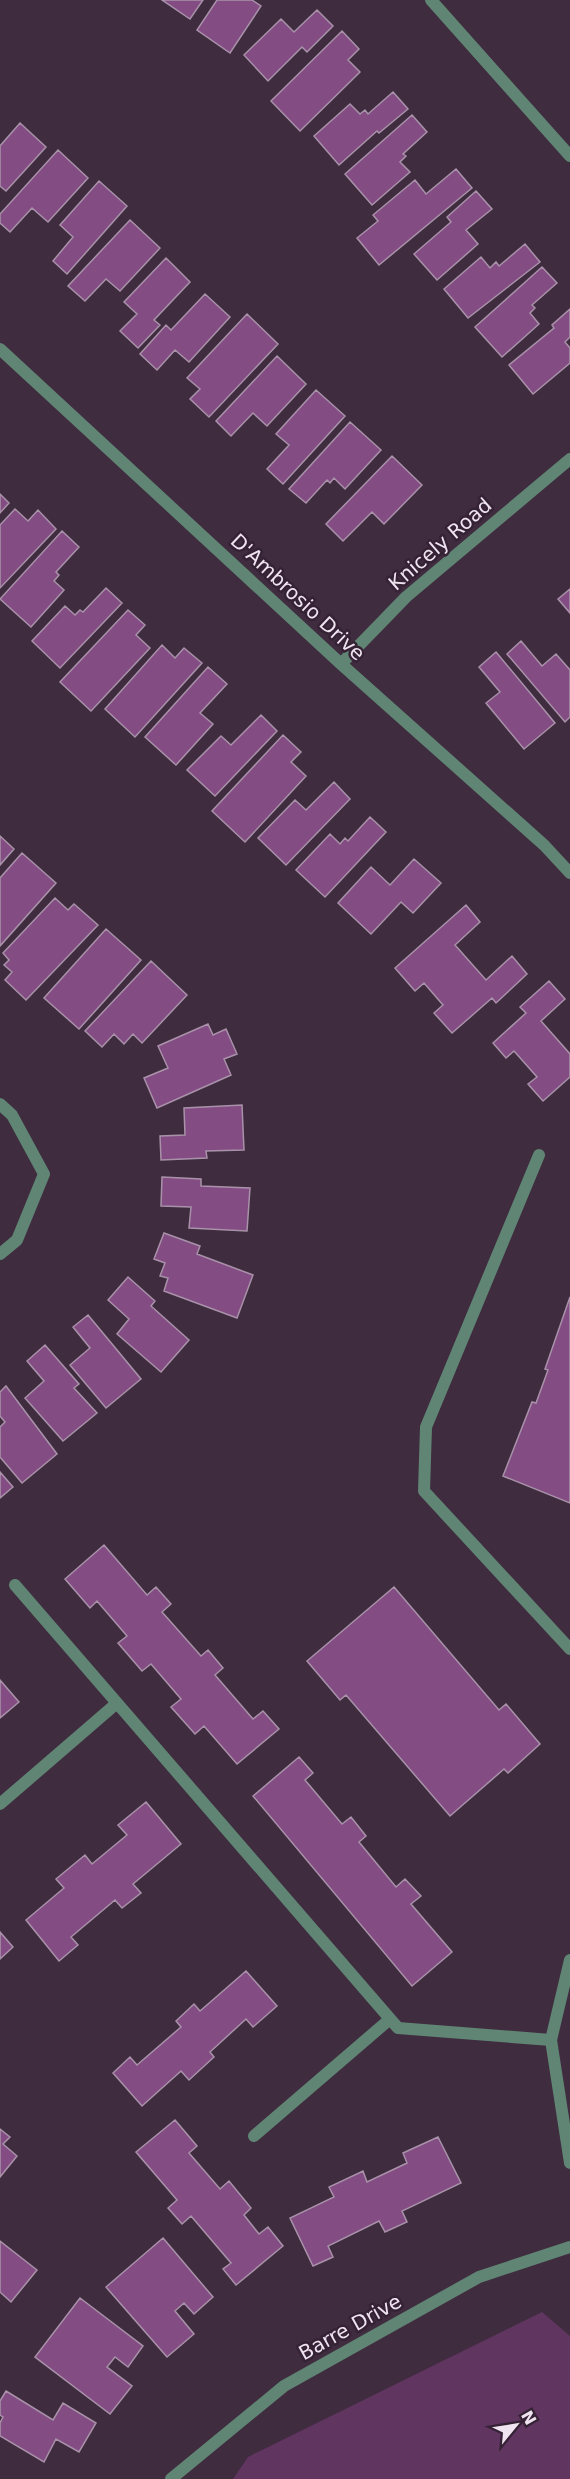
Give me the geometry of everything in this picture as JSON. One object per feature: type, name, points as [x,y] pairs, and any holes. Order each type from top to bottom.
[{"type":"street","points":[[431,0],[570,156]]},
{"type":"street","name":"D'Ambrosio Drive","points":[[0,349],[341,664],[544,845],[570,873]]},
{"type":"street","name":"Knicely Road","points":[[341,664],[406,597],[570,459]]},
{"type":"street","points":[[0,1104],[12,1115],[44,1174],[17,1240],[0,1254]]},
{"type":"street","points":[[539,1155],[426,1427],[424,1491],[570,1649]]},
{"type":"street","points":[[15,1585],[398,2028],[551,2040]]},
{"type":"street","points":[[0,1804],[117,1703]]},
{"type":"street","points":[[570,1960],[551,2040],[570,2163]]},
{"type":"street","points":[[254,2136],[390,2019]]},
{"type":"street","name":"Barre Drive","points":[[171,2479],[284,2386],[479,2277],[570,2247]]},
{"type":"shaded area","points":[[542,2312],[570,2336],[570,2479],[233,2479],[248,2457]]},
{"type":"building","points":[[162,0],[203,0],[190,19]]},
{"type":"building","points":[[217,0],[252,0],[261,6],[230,53],[197,30]]},
{"type":"building","points":[[317,10],[333,26],[307,52],[302,47],[268,81],[244,55],[281,19],[294,32]]},
{"type":"building","points":[[342,31],[359,49],[348,60],[360,72],[300,131],[271,101]]},
{"type":"building","points":[[393,92],[408,109],[379,133],[377,131],[339,165],[314,136],[350,104],[360,114],[365,110],[368,114]]},
{"type":"building","points":[[412,115],[427,132],[403,154],[406,156],[400,162],[410,172],[372,205],[345,174]]},
{"type":"building","points":[[20,123],[46,147],[6,191],[0,186],[0,146]]},
{"type":"building","points":[[58,150],[88,178],[48,222],[32,208],[10,232],[0,223],[0,214]]},
{"type":"building","points":[[456,169],[472,188],[379,265],[357,238],[378,221],[373,215],[415,180],[426,194]]},
{"type":"building","points":[[99,181],[127,206],[67,274],[53,261],[73,237],[60,225]]},
{"type":"building","points":[[476,191],[492,209],[466,230],[478,244],[437,280],[414,254],[451,222],[447,217]]},
{"type":"building","points":[[130,220],[160,248],[120,291],[106,279],[85,301],[68,286]]},
{"type":"building","points":[[525,244],[540,262],[468,318],[444,289],[481,257],[490,268],[496,262],[499,266]]},
{"type":"building","points":[[166,258],[190,282],[154,320],[160,325],[138,348],[120,331],[137,314],[124,302]]},
{"type":"building","points":[[542,267],[557,283],[532,305],[535,308],[530,313],[539,324],[502,357],[475,327]]},
{"type":"building","points":[[205,294],[230,317],[189,362],[175,350],[157,370],[140,354],[166,325],[171,330]]},
{"type":"building","points":[[570,309],[570,337],[565,342],[570,348],[570,363],[533,394],[509,365],[554,328],[552,325]]},
{"type":"building","points":[[247,314],[278,344],[209,417],[190,399],[200,389],[187,378]]},
{"type":"building","points":[[277,356],[306,384],[267,426],[253,413],[231,436],[216,421]]},
{"type":"building","points":[[316,390],[345,416],[283,484],[267,469],[289,445],[276,434]]},
{"type":"building","points":[[350,422],[381,450],[345,489],[334,478],[330,483],[327,480],[306,503],[289,489]]},
{"type":"building","points":[[392,456],[422,485],[384,524],[372,512],[343,541],[326,524]]},
{"type":"building","points":[[0,494],[9,503],[0,513]]},
{"type":"building","points":[[15,509],[28,521],[38,510],[56,529],[0,588],[0,525]]},
{"type":"building","points":[[62,531],[79,547],[56,572],[59,575],[54,581],[64,590],[31,627],[0,599]]},
{"type":"building","points":[[106,588],[122,603],[60,668],[32,641],[65,606],[75,615],[80,610],[83,612]]},
{"type":"building","points":[[570,589],[570,613],[558,599]]},
{"type":"building","points":[[128,610],[145,625],[136,635],[150,648],[91,711],[60,682]]},
{"type":"building","points":[[521,641],[542,666],[556,654],[570,670],[570,717],[565,722],[507,654]]},
{"type":"building","points":[[162,645],[175,658],[184,648],[202,663],[135,737],[105,709]]},
{"type":"building","points":[[496,652],[555,723],[524,749],[486,703],[500,692],[479,667]]},
{"type":"building","points":[[208,667],[227,684],[200,713],[213,724],[176,765],[145,737]]},
{"type":"building","points":[[261,715],[277,731],[215,796],[187,770],[221,736],[231,745]]},
{"type":"building","points":[[283,735],[301,752],[291,762],[306,776],[245,842],[212,811]]},
{"type":"building","points":[[334,782],[350,799],[286,865],[258,838],[295,800],[306,810]]},
{"type":"building","points":[[370,817],[386,832],[325,897],[296,870],[330,834],[340,844],[345,838],[348,841]]},
{"type":"building","points":[[0,836],[14,849],[0,865]]},
{"type":"building","points":[[22,853],[56,883],[0,946],[0,878]]},
{"type":"building","points":[[414,859],[441,883],[413,913],[401,902],[371,934],[338,903],[371,867],[390,885]]},
{"type":"building","points":[[55,898],[68,910],[74,904],[98,925],[26,1000],[5,980],[12,972],[4,965],[9,960],[3,953]]},
{"type":"building","points":[[466,905],[480,922],[455,945],[486,980],[512,956],[527,974],[496,1003],[492,998],[452,1033],[434,1013],[443,1005],[424,983],[415,991],[395,968]]},
{"type":"building","points":[[106,929],[141,960],[79,1029],[44,998]]},
{"type":"building","points":[[151,961],[187,995],[142,1043],[133,1034],[124,1044],[114,1034],[102,1047],[85,1031]]},
{"type":"building","points":[[549,981],[565,999],[541,1021],[570,1054],[570,1077],[543,1101],[528,1084],[537,1077],[514,1051],[506,1058],[493,1043],[526,1013],[520,1007]]},
{"type":"building","points":[[208,1024],[213,1035],[226,1029],[237,1054],[224,1059],[231,1075],[157,1108],[144,1078],[168,1068],[158,1046]]},
{"type":"building","points":[[242,1105],[244,1150],[206,1151],[207,1158],[161,1160],[160,1136],[185,1135],[184,1108]]},
{"type":"building","points":[[162,1177],[201,1179],[201,1186],[250,1188],[247,1231],[189,1228],[191,1207],[161,1206]]},
{"type":"building","points":[[164,1233],[200,1246],[197,1254],[253,1275],[237,1318],[164,1291],[168,1278],[160,1276],[165,1263],[154,1259]]},
{"type":"building","points":[[128,1277],[155,1301],[151,1306],[189,1340],[161,1372],[117,1334],[129,1319],[108,1300]]},
{"type":"building","points":[[570,1297],[570,1503],[503,1476],[532,1402],[536,1403],[548,1370],[545,1369]]},
{"type":"building","points":[[88,1315],[141,1379],[106,1408],[70,1365],[90,1348],[73,1327]]},
{"type":"building","points":[[45,1345],[79,1384],[74,1388],[97,1413],[63,1441],[25,1398],[44,1381],[27,1361]]},
{"type":"building","points":[[6,1386],[57,1454],[22,1483],[0,1457],[0,1427],[5,1422],[0,1416],[0,1392]]},
{"type":"building","points":[[0,1472],[13,1487],[0,1498]]},
{"type":"building","points":[[104,1545],[147,1595],[156,1587],[171,1604],[162,1612],[201,1656],[208,1650],[223,1668],[215,1675],[253,1719],[263,1711],[279,1729],[237,1764],[204,1726],[195,1734],[171,1707],[181,1699],[151,1664],[142,1671],[118,1643],[127,1636],[97,1601],[90,1608],[65,1579]]},
{"type":"building","points":[[394,1587],[499,1710],[506,1704],[540,1744],[508,1773],[504,1769],[450,1816],[346,1695],[340,1700],[307,1661]]},
{"type":"building","points":[[0,1680],[19,1702],[0,1718]]},
{"type":"building","points":[[299,1757],[313,1773],[305,1780],[342,1824],[351,1817],[366,1836],[359,1842],[396,1887],[405,1879],[421,1896],[411,1904],[452,1952],[412,1986],[253,1796]]},
{"type":"building","points":[[146,1802],[181,1844],[133,1884],[141,1893],[122,1908],[115,1900],[71,1937],[78,1945],[59,1961],[26,1920],[64,1888],[56,1879],[85,1855],[92,1864],[127,1835],[118,1825]]},
{"type":"building","points":[[0,1932],[13,1947],[0,1959]]},
{"type":"building","points":[[246,1971],[277,2006],[253,2027],[246,2019],[210,2052],[214,2057],[189,2080],[181,2071],[142,2106],[113,2073],[130,2057],[137,2065],[181,2027],[176,2021],[194,2004],[200,2011]]},
{"type":"building","points":[[175,2120],[197,2146],[189,2153],[220,2189],[229,2181],[251,2208],[244,2215],[259,2234],[268,2227],[283,2246],[236,2285],[223,2269],[231,2263],[191,2216],[182,2224],[168,2208],[177,2200],[136,2152]]},
{"type":"building","points":[[0,2129],[10,2137],[3,2144],[17,2156],[0,2177]]},
{"type":"building","points":[[438,2137],[461,2183],[402,2211],[407,2222],[385,2232],[379,2221],[328,2246],[333,2257],[313,2266],[290,2218],[334,2197],[329,2187],[363,2171],[367,2182],[407,2163],[403,2153]]},
{"type":"building","points":[[163,2238],[213,2297],[194,2314],[184,2303],[175,2311],[194,2334],[167,2357],[106,2287]]},
{"type":"building","points":[[0,2241],[37,2270],[11,2302],[0,2292]]},
{"type":"building","points":[[80,2298],[143,2346],[128,2367],[115,2357],[107,2367],[132,2386],[110,2414],[35,2357]]},
{"type":"building","points":[[6,2391],[53,2420],[63,2403],[96,2423],[79,2452],[56,2439],[44,2462],[0,2436],[0,2423],[3,2417],[0,2415],[0,2401]]}]
